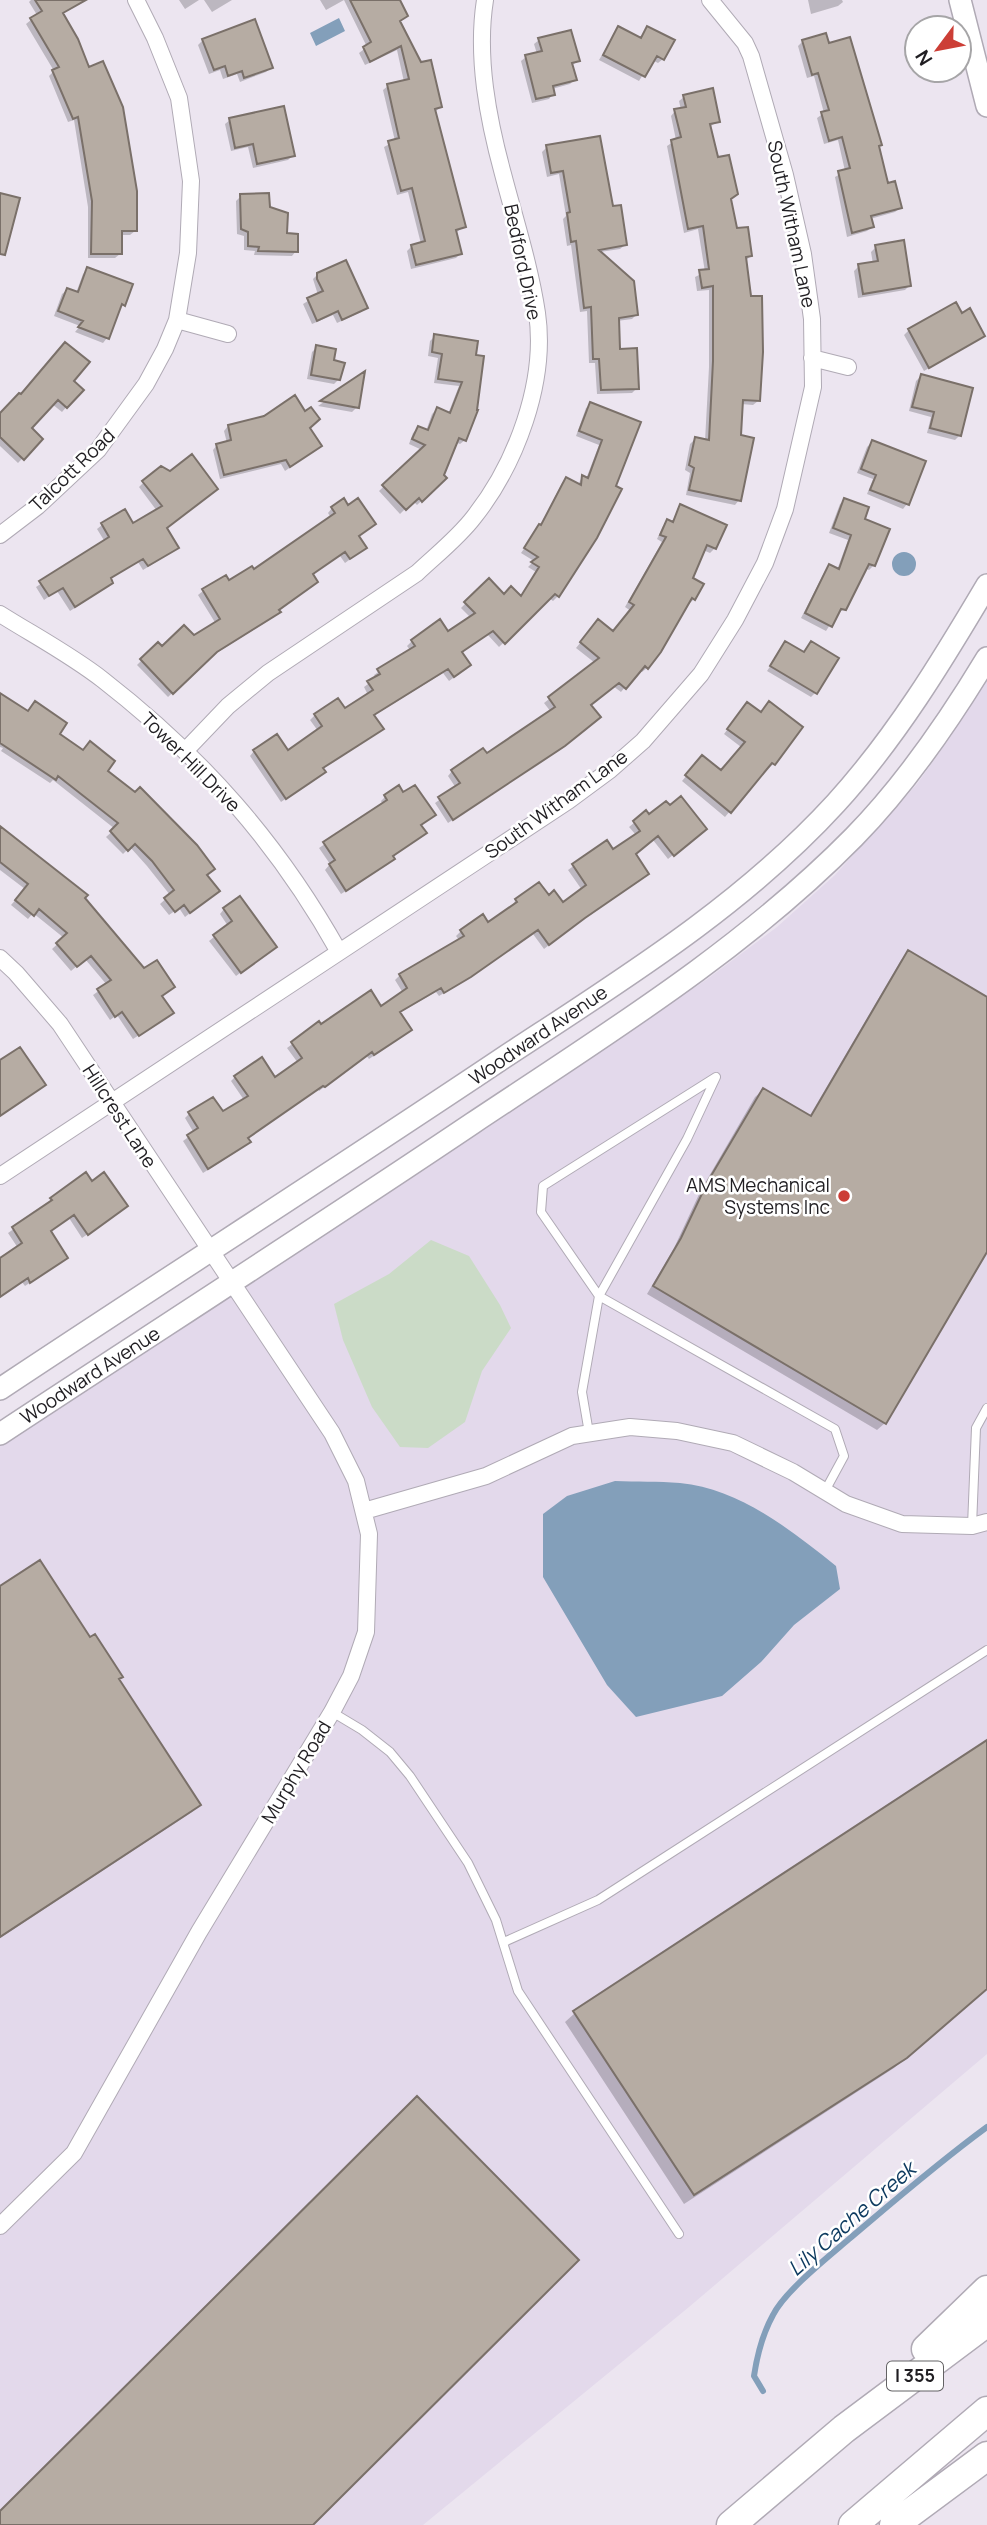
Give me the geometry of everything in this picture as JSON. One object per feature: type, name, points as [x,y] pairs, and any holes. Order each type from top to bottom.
[{"type":"highway","points":[[844,2429],[987,2290]]},
{"type":"highway","name":"I 355","points":[[731,2525],[844,2429],[987,2322]]},
{"type":"highway","points":[[853,2525],[987,2411]]},
{"type":"highway","points":[[894,2525],[987,2456]]},
{"type":"street","name":"Talcott Road","points":[[0,535],[38,506],[98,450],[146,384],[166,349],[177,320],[188,253],[191,181],[179,98],[155,38],[136,0]]},
{"type":"street","name":"Bedford Drive","points":[[185,751],[214,719],[246,690],[417,573],[442,551],[473,519],[497,484],[524,426],[538,352],[537,315],[492,129],[482,33],[485,0]]},
{"type":"street","name":"South Witham Lane","points":[[0,1176],[568,801],[610,770],[643,741],[701,674],[735,620],[765,563],[785,509],[813,387],[812,319],[803,254],[758,77],[745,43],[710,0]]},
{"type":"street","points":[[960,0],[987,106]]},
{"type":"street","points":[[177,320],[228,334]]},
{"type":"street","points":[[812,358],[848,367]]},
{"type":"street","name":"Woodward Avenue","points":[[0,1389],[211,1249],[390,1135],[708,920],[781,857],[862,773],[935,672],[987,585]]},
{"type":"street","name":"Tower Hill Drive","points":[[0,614],[102,679],[185,751],[225,791],[285,864],[302,887],[340,952]]},
{"type":"street","name":"Woodward Avenue","points":[[0,1434],[614,1029],[762,921],[854,837],[882,807],[943,726],[987,658]]},
{"type":"street","name":"Hillcrest Lane","points":[[0,958],[60,1024],[111,1104],[232,1281]]},
{"type":"street","name":"Murphy Road","points":[[0,2226],[74,2153],[199,1932],[332,1712],[351,1676],[366,1632],[369,1534],[356,1481],[332,1433],[232,1281]]},
{"type":"street","points":[[364,1511],[486,1476],[572,1436],[630,1427],[677,1431],[733,1443],[793,1472],[846,1504],[902,1524],[979,1524]]},
{"type":"lane","points":[[589,1433],[582,1392],[599,1296],[687,1139],[716,1077],[543,1186],[541,1212],[599,1296],[835,1429],[844,1456],[825,1492]]},
{"type":"lane","points":[[979,1524],[976,1428],[987,1408]]},
{"type":"lane","points":[[504,1942],[598,1900],[987,1650]]},
{"type":"lane","points":[[332,1712],[362,1730],[390,1752],[410,1776],[468,1863],[489,1903],[518,1991],[679,2234]]},
{"type":"shaded area","points":[[987,678],[987,2054],[689,2307],[423,2525],[0,2525],[0,1446],[706,980],[777,927],[835,875],[917,784]]},
{"type":"green space","points":[[431,1240],[469,1256],[511,1328],[482,1371],[465,1422],[428,1448],[400,1447],[372,1407],[343,1340],[334,1304],[389,1274]]},
{"type":"water","points":[[339,18],[345,31],[316,46],[310,33]]},
{"type":"water","points":[[904,552],[915,559],[916,564],[909,575],[904,576],[893,569],[892,564],[899,553]]},
{"type":"water","points":[[615,1481],[680,1483],[723,1493],[744,1502],[783,1526],[836,1566],[840,1589],[794,1625],[761,1662],[722,1696],[636,1717],[607,1685],[543,1577],[543,1514],[567,1496]]},
{"type":"building","points":[[35,0],[86,0],[63,13],[78,39],[89,67],[103,61],[123,107],[137,191],[137,231],[122,231],[122,254],[91,254],[92,201],[78,117],[73,119],[52,70],[59,67],[30,18],[42,11]]},
{"type":"building","points":[[350,0],[400,0],[408,16],[400,21],[421,62],[431,60],[442,107],[435,109],[466,227],[456,230],[462,254],[416,265],[411,245],[425,241],[412,188],[401,191],[388,141],[399,138],[387,84],[409,79],[401,46],[370,62],[363,47],[371,42]]},
{"type":"building","points":[[255,19],[273,68],[244,78],[242,71],[228,76],[225,66],[214,70],[202,39]]},
{"type":"building","points":[[618,26],[641,38],[647,26],[675,40],[664,60],[657,56],[645,77],[603,55]]},
{"type":"building","points":[[571,30],[580,61],[572,63],[577,80],[553,86],[555,95],[536,99],[525,55],[542,51],[538,38]]},
{"type":"building","points":[[826,33],[829,43],[850,37],[882,145],[879,146],[888,183],[895,181],[902,208],[871,216],[874,227],[852,233],[838,171],[850,168],[842,137],[829,141],[821,112],[829,110],[818,73],[812,75],[802,40]]},
{"type":"building","points":[[713,88],[720,122],[710,124],[718,157],[729,155],[738,194],[731,199],[737,228],[748,227],[752,256],[746,257],[751,296],[762,296],[760,401],[743,400],[741,435],[754,438],[741,501],[689,490],[694,468],[689,465],[695,437],[709,440],[713,286],[702,288],[699,270],[709,269],[703,226],[688,229],[671,140],[681,137],[674,109],[686,107],[683,95]]},
{"type":"building","points":[[284,106],[295,156],[257,164],[253,144],[235,148],[229,118]]},
{"type":"building","points":[[600,136],[613,206],[621,205],[627,245],[599,250],[634,281],[638,315],[619,318],[620,349],[637,348],[639,389],[601,390],[599,359],[593,359],[591,307],[584,308],[576,241],[571,242],[567,213],[570,212],[563,171],[551,173],[546,145]]},
{"type":"building","points":[[0,193],[20,198],[5,255],[0,254]]},
{"type":"building","points":[[269,193],[270,207],[288,213],[287,233],[298,234],[298,252],[258,251],[259,247],[248,246],[248,232],[241,229],[240,194]]},
{"type":"building","points":[[904,240],[911,286],[863,294],[858,264],[878,261],[875,245]]},
{"type":"building","points":[[346,260],[368,308],[342,320],[338,311],[317,321],[307,298],[323,291],[317,273]]},
{"type":"building","points":[[87,267],[133,284],[109,339],[78,327],[83,321],[58,311],[67,288],[78,292]]},
{"type":"building","points":[[956,302],[962,313],[970,308],[985,336],[929,368],[908,329]]},
{"type":"building","points":[[434,334],[478,341],[476,355],[484,356],[478,410],[466,441],[459,438],[444,475],[447,478],[422,502],[419,498],[406,510],[382,485],[425,445],[412,439],[418,426],[428,430],[437,407],[450,413],[462,382],[438,379],[442,354],[432,352]]},
{"type":"building","points":[[65,342],[90,362],[74,381],[84,390],[67,408],[58,400],[32,428],[43,439],[24,460],[0,437],[0,413],[21,394]]},
{"type":"building","points":[[316,345],[336,349],[334,360],[345,363],[340,380],[311,375]]},
{"type":"building","points":[[365,371],[359,408],[320,401]]},
{"type":"building","points":[[921,374],[973,388],[961,436],[930,428],[934,412],[912,407]]},
{"type":"building","points":[[295,395],[305,411],[311,407],[320,419],[310,428],[322,446],[290,467],[286,460],[224,475],[216,444],[231,440],[228,425],[264,416]]},
{"type":"building","points":[[590,402],[641,422],[616,486],[622,489],[597,538],[559,597],[555,594],[505,644],[493,631],[462,652],[471,665],[454,677],[448,669],[374,715],[384,729],[323,768],[326,772],[286,799],[253,750],[277,734],[288,750],[322,726],[314,714],[338,698],[345,708],[373,690],[367,681],[380,674],[377,669],[415,646],[411,640],[440,619],[448,631],[475,613],[464,602],[489,578],[504,594],[511,586],[521,596],[539,567],[531,562],[538,557],[524,548],[539,524],[541,525],[566,477],[581,485],[582,475],[588,478],[602,440],[579,431]]},
{"type":"building","points":[[872,440],[926,461],[909,505],[870,490],[876,475],[861,469]]},
{"type":"building","points":[[192,454],[218,489],[167,528],[179,548],[148,566],[143,559],[111,578],[113,583],[75,607],[63,588],[49,596],[39,581],[109,537],[101,523],[125,509],[133,523],[162,506],[142,481],[161,466],[170,471]]},
{"type":"building","points":[[344,498],[348,505],[358,498],[376,524],[359,536],[367,548],[350,559],[345,552],[313,574],[318,582],[279,610],[281,612],[217,652],[173,694],[140,659],[158,642],[162,646],[184,625],[194,635],[220,619],[202,589],[226,575],[229,580],[252,566],[254,569],[335,513],[331,507]]},
{"type":"building","points":[[844,498],[869,507],[865,519],[890,529],[875,566],[869,564],[846,610],[841,609],[832,627],[805,613],[829,564],[839,569],[851,535],[833,528]]},
{"type":"building","points":[[680,504],[727,525],[716,549],[707,545],[693,578],[704,584],[695,600],[692,598],[661,652],[648,669],[645,666],[626,689],[619,683],[591,705],[601,717],[565,746],[453,820],[438,797],[460,783],[451,770],[483,748],[487,753],[555,707],[548,697],[599,658],[580,642],[598,619],[613,631],[634,605],[629,602],[666,537],[660,535],[667,519],[673,522]]},
{"type":"building","points":[[785,641],[804,652],[811,641],[839,658],[817,694],[770,666]]},
{"type":"building","points":[[0,693],[28,711],[35,701],[67,723],[60,734],[83,750],[90,741],[115,761],[108,771],[135,792],[140,787],[197,845],[215,869],[207,875],[220,891],[190,913],[184,905],[175,912],[164,898],[174,890],[152,861],[135,844],[128,851],[110,831],[118,823],[58,776],[56,780],[0,743]]},
{"type":"building","points":[[769,701],[803,727],[775,765],[772,763],[731,813],[685,775],[702,755],[721,770],[745,742],[727,729],[747,702],[761,712]]},
{"type":"building","points":[[399,785],[403,792],[415,785],[436,815],[421,825],[427,833],[393,856],[395,859],[346,891],[329,864],[335,860],[323,842],[387,800],[384,795]]},
{"type":"building","points":[[681,796],[707,829],[674,856],[658,836],[636,854],[649,874],[549,945],[538,930],[471,977],[444,993],[441,988],[400,1012],[412,1030],[374,1055],[372,1052],[248,1138],[251,1142],[208,1169],[187,1135],[198,1128],[188,1112],[213,1097],[223,1111],[248,1096],[234,1076],[262,1057],[275,1077],[302,1058],[291,1042],[319,1021],[321,1024],[371,990],[381,1006],[407,988],[399,974],[464,936],[460,930],[483,914],[488,922],[517,902],[515,899],[539,882],[549,895],[554,890],[563,902],[586,885],[572,864],[607,840],[613,849],[640,831],[633,821],[646,810],[649,814],[666,801],[670,805]]},
{"type":"building","points":[[0,826],[88,895],[85,898],[144,968],[157,960],[175,987],[162,996],[174,1013],[139,1036],[122,1012],[115,1017],[97,989],[111,980],[91,956],[77,967],[56,943],[67,933],[39,909],[34,916],[15,900],[28,884],[0,862]]},
{"type":"building","points":[[240,896],[277,947],[241,973],[213,935],[232,921],[223,908]]},
{"type":"building","name":"AMS Mechanical Systems Inc","points":[[908,950],[987,997],[987,1252],[886,1424],[653,1286],[681,1238],[708,1181],[763,1088],[811,1116]]},
{"type":"building","points":[[20,1047],[46,1085],[0,1116],[0,1060]]},
{"type":"building","points":[[86,1172],[92,1181],[104,1172],[128,1206],[88,1235],[74,1215],[51,1231],[68,1258],[30,1283],[28,1278],[0,1297],[0,1258],[22,1243],[12,1227],[52,1200],[50,1198]]},
{"type":"building","points":[[40,1560],[90,1637],[95,1634],[123,1677],[119,1679],[201,1805],[0,1937],[0,1586]]},
{"type":"building","points":[[987,1740],[987,1989],[907,2058],[694,2195],[573,2011]]},
{"type":"building","points":[[417,2096],[579,2260],[313,2525],[0,2525],[0,2511]]},
{"type":"waterway","name":"Lily Cache Creek","points":[[763,2391],[754,2376],[763,2337],[769,2322],[787,2296],[883,2210],[987,2127]]},
{"type":"place","name":"AMS Mechanical Systems Inc","points":[[844,1196]]}]
